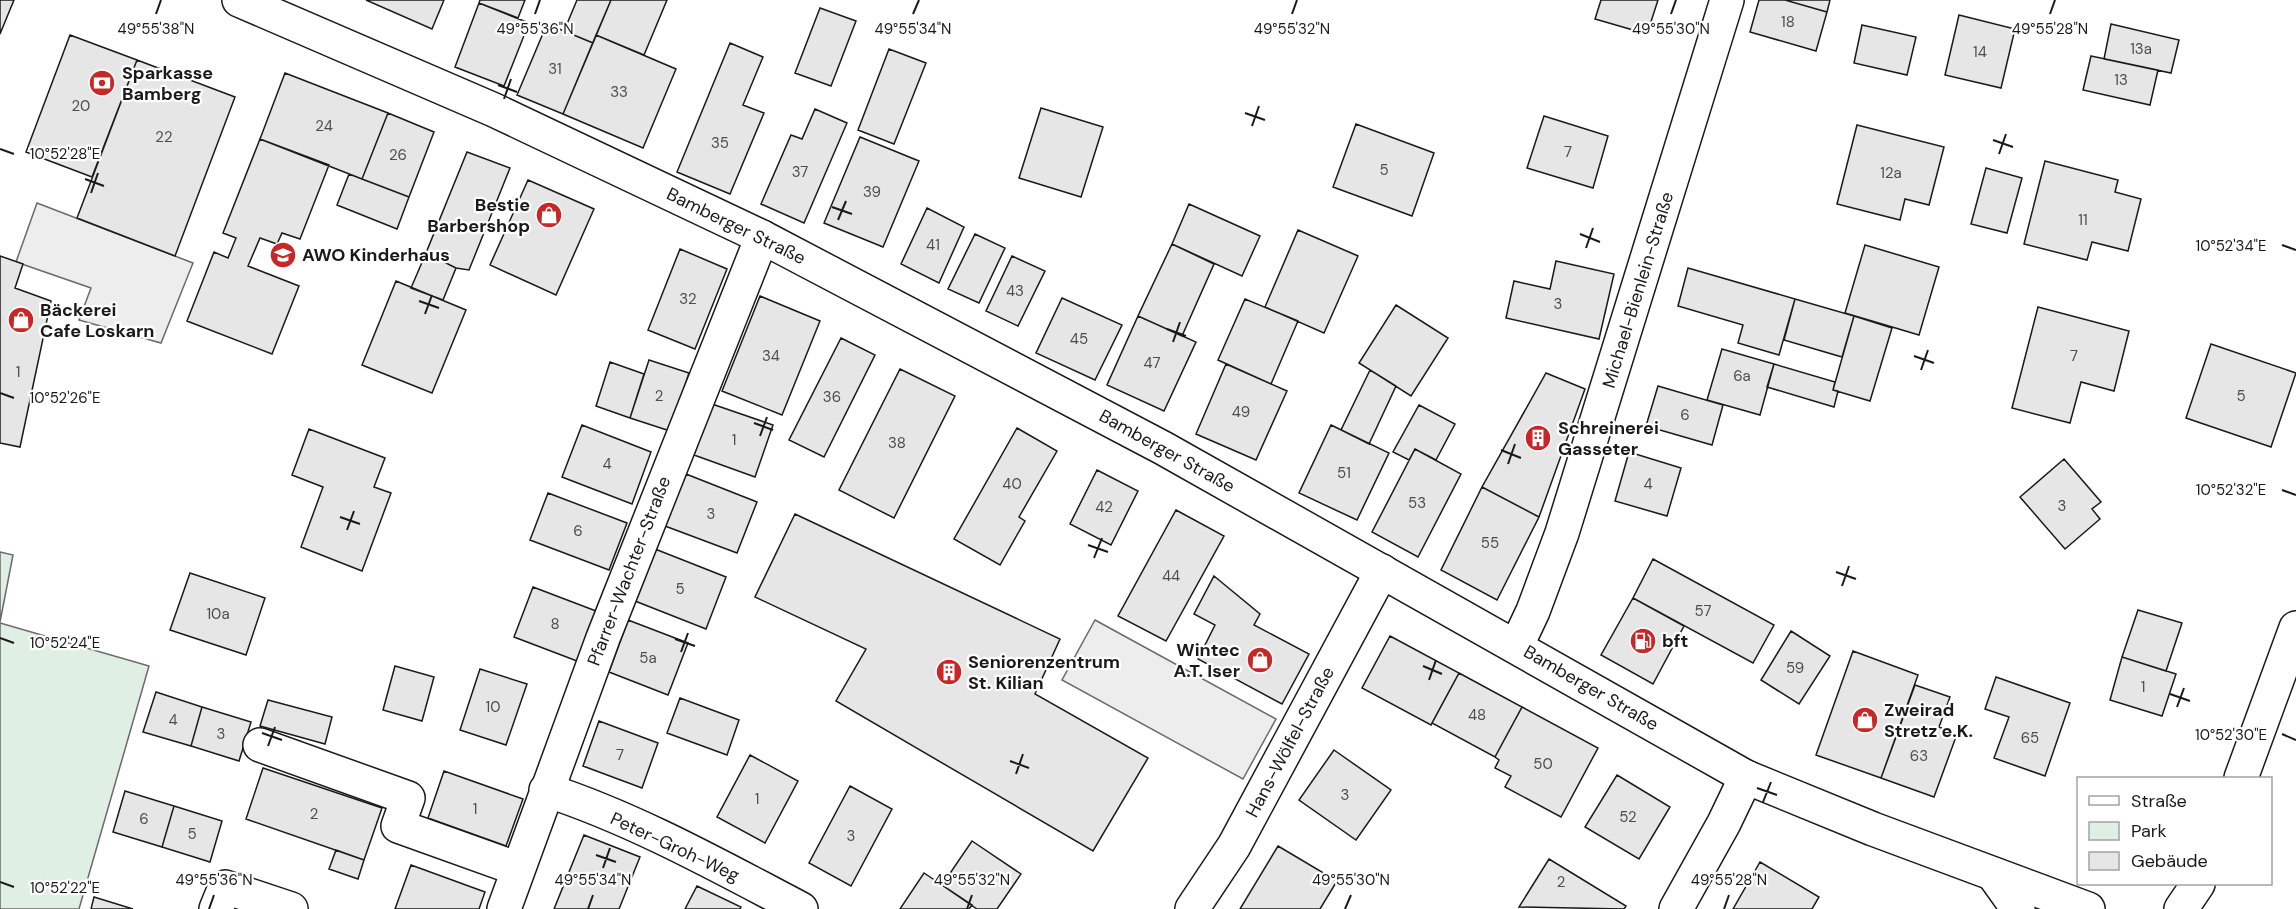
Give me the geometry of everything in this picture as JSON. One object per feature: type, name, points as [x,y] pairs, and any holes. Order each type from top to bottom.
[{"type":"street","name":"Bamberger Straße","points":[[239,0],[494,110],[762,237],[1163,448],[1516,645],[1746,777],[2088,909]]},
{"type":"street","name":"Michael-Bienlein-Straße","points":[[1516,645],[1533,611],[1562,533],[1727,0]]},
{"type":"street","name":"Pfarrer-Wachter-Straße","points":[[504,909],[607,627],[762,237]]},
{"type":"street","name":"Hans-Wölfel-Straße","points":[[1192,909],[1234,846],[1382,571]]},
{"type":"street","points":[[2241,777],[2296,627]]},
{"type":"street","points":[[260,745],[408,798],[398,826],[518,869]]},
{"type":"street","points":[[1676,909],[1724,824],[1746,777]]},
{"type":"street","name":"Peter-Groh-Weg","points":[[546,790],[570,798],[691,852],[801,909]]},
{"type":"street","points":[[1993,874],[2019,909]]},
{"type":"street","points":[[2181,909],[2197,885]]},
{"type":"street","points":[[216,909],[225,887],[291,909]]},
{"type":"green space","points":[[0,552],[13,555],[0,622]]},
{"type":"green space","points":[[0,623],[149,666],[79,909],[0,909]]},
{"type":"shaded area","points":[[37,203],[193,263],[161,343],[79,320],[91,288],[16,262]]},
{"type":"shaded area","points":[[1095,620],[1276,719],[1243,779],[1062,680]]},
{"type":"building","points":[[0,0],[14,0],[0,34]]},
{"type":"building","points":[[366,0],[444,0],[432,29]]},
{"type":"building","points":[[480,0],[525,0],[518,18],[479,3]]},
{"type":"building","points":[[577,0],[611,0],[593,43],[564,31]]},
{"type":"building","points":[[611,0],[667,0],[644,55],[596,35]]},
{"type":"building","points":[[1601,0],[1658,0],[1647,34],[1595,19]]},
{"type":"building","points":[[1759,0],[1785,0],[1827,12],[1816,51],[1750,32]]},
{"type":"building","points":[[1785,0],[1830,0],[1827,12]]},
{"type":"building","points":[[479,3],[529,23],[504,86],[455,67]]},
{"type":"building","points":[[820,8],[856,21],[831,86],[795,73]]},
{"type":"building","points":[[1959,15],[2015,29],[2001,88],[1945,75]]},
{"type":"building","points":[[547,24],[593,43],[563,114],[517,95]]},
{"type":"building","points":[[2111,24],[2179,40],[2171,73],[2104,59]]},
{"type":"building","points":[[1862,25],[1916,37],[1907,75],[1854,63]]},
{"type":"building","points":[[70,35],[137,60],[92,177],[26,152]]},
{"type":"building","points":[[596,35],[676,69],[643,148],[563,114]]},
{"type":"building","points":[[730,43],[763,57],[743,105],[764,113],[730,194],[677,172]]},
{"type":"building","points":[[889,49],[926,63],[894,144],[858,130]]},
{"type":"building","points":[[2091,56],[2158,70],[2150,105],[2083,90]]},
{"type":"building","points":[[137,60],[235,97],[175,256],[77,218]]},
{"type":"building","points":[[285,73],[388,113],[362,179],[260,139]]},
{"type":"building","points":[[1041,108],[1103,127],[1081,197],[1019,178]]},
{"type":"building","points":[[815,109],[847,123],[804,223],[761,204],[791,135],[802,139]]},
{"type":"building","points":[[388,113],[434,132],[409,197],[362,179]]},
{"type":"building","points":[[1544,116],[1608,136],[1593,188],[1527,168]]},
{"type":"building","points":[[1356,124],[1434,153],[1412,216],[1333,187]]},
{"type":"building","points":[[1857,125],[1944,147],[1929,205],[1905,199],[1900,220],[1837,204]]},
{"type":"building","points":[[860,137],[919,161],[883,247],[824,223]]},
{"type":"building","points":[[260,139],[329,165],[300,239],[282,233],[277,244],[260,238],[248,266],[299,286],[272,354],[187,321],[214,252],[228,258],[236,238],[223,233]]},
{"type":"building","points":[[467,152],[510,168],[469,270],[456,268],[426,253]]},
{"type":"building","points":[[2045,161],[2118,180],[2115,192],[2141,199],[2128,251],[2092,242],[2087,260],[2024,244]]},
{"type":"building","points":[[1986,168],[2022,178],[2007,233],[1971,224]]},
{"type":"building","points":[[349,174],[409,197],[397,229],[337,205]]},
{"type":"building","points":[[528,180],[594,209],[556,295],[490,265]]},
{"type":"building","points":[[1189,204],[1260,236],[1242,276],[1172,244]]},
{"type":"building","points":[[927,208],[964,227],[939,283],[901,264]]},
{"type":"building","points":[[1298,230],[1358,256],[1324,333],[1265,307]]},
{"type":"building","points":[[975,234],[1005,248],[979,303],[948,289]]},
{"type":"building","points":[[1172,244],[1214,264],[1182,336],[1138,316]]},
{"type":"building","points":[[1865,245],[1939,267],[1919,335],[1845,313]]},
{"type":"building","points":[[680,249],[727,269],[695,349],[648,330]]},
{"type":"building","points":[[426,253],[456,268],[443,300],[411,288]]},
{"type":"building","points":[[0,256],[23,264],[15,288],[51,301],[20,447],[0,443]]},
{"type":"building","points":[[1012,256],[1045,271],[1018,326],[986,311]]},
{"type":"building","points":[[1556,261],[1614,274],[1599,339],[1506,318],[1514,281],[1550,289]]},
{"type":"building","points":[[1688,268],[1795,299],[1779,355],[1738,343],[1743,325],[1678,306]]},
{"type":"building","points":[[396,281],[466,310],[432,393],[362,365]]},
{"type":"building","points":[[760,296],[820,321],[782,415],[722,391]]},
{"type":"building","points":[[1062,298],[1122,325],[1095,380],[1036,353]]},
{"type":"building","points":[[1245,299],[1298,321],[1271,384],[1218,360]]},
{"type":"building","points":[[1795,299],[1854,316],[1842,357],[1784,340]]},
{"type":"building","points":[[1396,305],[1448,338],[1411,396],[1359,363]]},
{"type":"building","points":[[2038,307],[2129,331],[2114,391],[2081,382],[2070,423],[2012,408]]},
{"type":"building","points":[[1138,316],[1196,342],[1164,411],[1107,385]]},
{"type":"building","points":[[1854,316],[1892,328],[1870,401],[1833,390]]},
{"type":"building","points":[[841,338],[875,355],[824,457],[789,440]]},
{"type":"building","points":[[2211,344],[2296,373],[2271,447],[2186,418]]},
{"type":"building","points":[[1722,349],[1774,364],[1760,415],[1707,400]]},
{"type":"building","points":[[649,360],[689,373],[670,431],[630,418]]},
{"type":"building","points":[[610,362],[644,374],[630,418],[596,406]]},
{"type":"building","points":[[1226,364],[1287,391],[1256,460],[1196,434]]},
{"type":"building","points":[[1774,364],[1835,382],[1833,390],[1838,391],[1834,407],[1767,387]]},
{"type":"building","points":[[900,369],[955,396],[894,518],[839,490]]},
{"type":"building","points":[[1370,370],[1396,386],[1369,444],[1341,430]]},
{"type":"building","name":"Schreinerei Gasseter","points":[[1546,373],[1585,389],[1539,517],[1482,487]]},
{"type":"building","points":[[1658,386],[1723,405],[1712,445],[1646,426]]},
{"type":"building","points":[[712,404],[773,425],[755,477],[694,455]]},
{"type":"building","points":[[1419,405],[1455,424],[1436,460],[1415,449],[1409,460],[1393,452]]},
{"type":"building","points":[[582,425],[651,452],[632,504],[562,477]]},
{"type":"building","points":[[1331,425],[1389,453],[1357,520],[1299,493]]},
{"type":"building","points":[[1017,428],[1057,451],[1019,517],[1025,521],[1000,565],[954,539]]},
{"type":"building","points":[[309,429],[385,458],[374,487],[391,493],[362,571],[301,547],[323,487],[292,475]]},
{"type":"building","points":[[1415,449],[1461,474],[1418,557],[1372,532]]},
{"type":"building","points":[[1629,452],[1681,468],[1667,516],[1615,501]]},
{"type":"building","points":[[2064,459],[2101,502],[2092,509],[2100,519],[2065,549],[2020,497]]},
{"type":"building","points":[[1097,470],[1138,491],[1111,545],[1070,524]]},
{"type":"building","points":[[686,474],[757,502],[737,553],[665,526]]},
{"type":"building","points":[[1482,487],[1539,517],[1497,600],[1441,570]]},
{"type":"building","points":[[548,493],[627,523],[609,570],[530,540]]},
{"type":"building","points":[[1176,510],[1224,536],[1166,641],[1118,616]]},
{"type":"building","name":"Seniorenzentrum St. Kilian","points":[[795,514],[1060,639],[1035,694],[1148,758],[1093,851],[836,701],[866,649],[755,597]]},
{"type":"building","points":[[655,549],[726,577],[706,629],[635,601]]},
{"type":"building","points":[[1653,559],[1774,625],[1753,663],[1633,598]]},
{"type":"building","points":[[190,573],[265,598],[246,655],[170,630]]},
{"type":"building","points":[[1214,576],[1260,614],[1254,625],[1309,654],[1282,704],[1198,659],[1215,625],[1194,614]]},
{"type":"building","points":[[533,587],[596,611],[577,661],[514,637]]},
{"type":"building","name":"bft","points":[[1633,598],[1684,626],[1653,684],[1601,655]]},
{"type":"building","points":[[2138,610],[2182,623],[2166,671],[2122,657]]},
{"type":"building","points":[[628,620],[688,643],[668,695],[609,672]]},
{"type":"building","points":[[1791,631],[1830,656],[1799,704],[1761,680]]},
{"type":"building","points":[[1390,636],[1459,673],[1431,725],[1362,688]]},
{"type":"building","name":"Zweirad Stretz e.K.","points":[[1853,651],[1918,675],[1881,778],[1816,755]]},
{"type":"building","points":[[2122,657],[2176,674],[2162,716],[2110,700]]},
{"type":"building","points":[[395,666],[434,677],[422,721],[383,710]]},
{"type":"building","points":[[480,669],[527,684],[506,745],[460,730]]},
{"type":"building","points":[[1459,673],[1522,707],[1495,757],[1432,723]]},
{"type":"building","points":[[1996,677],[2070,703],[2045,776],[1994,758],[2009,717],[1985,709]]},
{"type":"building","points":[[1915,685],[1950,697],[1939,727],[1957,734],[1934,797],[1881,778]]},
{"type":"building","points":[[156,692],[202,707],[191,746],[143,732]]},
{"type":"building","points":[[680,698],[739,720],[727,755],[667,733]]},
{"type":"building","points":[[268,700],[332,717],[325,744],[260,726]]},
{"type":"building","points":[[202,707],[251,722],[239,761],[191,746]]},
{"type":"building","points":[[1522,707],[1598,748],[1561,817],[1505,787],[1511,776],[1495,768],[1499,760],[1495,757]]},
{"type":"building","points":[[599,721],[658,743],[642,788],[583,766]]},
{"type":"building","points":[[1334,750],[1391,790],[1356,840],[1299,800]]},
{"type":"building","points":[[750,755],[798,781],[765,843],[717,817]]},
{"type":"building","points":[[263,768],[382,808],[364,860],[246,819]]},
{"type":"building","points":[[444,771],[523,799],[506,846],[428,818]]},
{"type":"building","points":[[1617,775],[1670,807],[1639,859],[1585,827]]},
{"type":"building","points":[[850,786],[892,809],[851,886],[809,863]]},
{"type":"building","points":[[125,791],[174,806],[162,847],[113,832]]},
{"type":"building","points":[[174,806],[222,821],[210,862],[162,847]]},
{"type":"building","points":[[584,835],[640,857],[619,909],[554,909]]},
{"type":"building","points":[[972,841],[1021,874],[997,909],[977,909],[942,885]]},
{"type":"building","points":[[1278,846],[1337,881],[1320,909],[1240,909]]},
{"type":"building","points":[[336,850],[364,860],[358,879],[329,869]]},
{"type":"building","points":[[1549,859],[1626,906],[1624,909],[1519,907]]},
{"type":"building","points":[[1760,862],[1819,897],[1812,909],[1733,909]]},
{"type":"building","points":[[411,865],[485,892],[479,909],[395,909]]},
{"type":"building","points":[[924,873],[972,905],[969,909],[900,909]]},
{"type":"building","points":[[697,886],[741,907],[740,909],[685,909]]},
{"type":"building","points":[[94,897],[133,909],[91,909]]},
{"type":"place","name":"Sparkasse Bamberg","points":[[102,83]]},
{"type":"place","name":"Bestie Barbershop","points":[[549,215]]},
{"type":"place","name":"AWO Kinderhaus","points":[[283,255]]},
{"type":"place","name":"Bäckerei Cafe Loskarn","points":[[21,320]]},
{"type":"place","name":"Schreinerei Gasseter","points":[[1538,438]]},
{"type":"place","name":"bft","points":[[1643,641]]},
{"type":"place","name":"Wintec A.T. Iser","points":[[1260,660]]},
{"type":"place","name":"Seniorenzentrum St. Kilian","points":[[949,672]]},
{"type":"place","name":"Zweirad Stretz e.K.","points":[[1865,720]]}]
